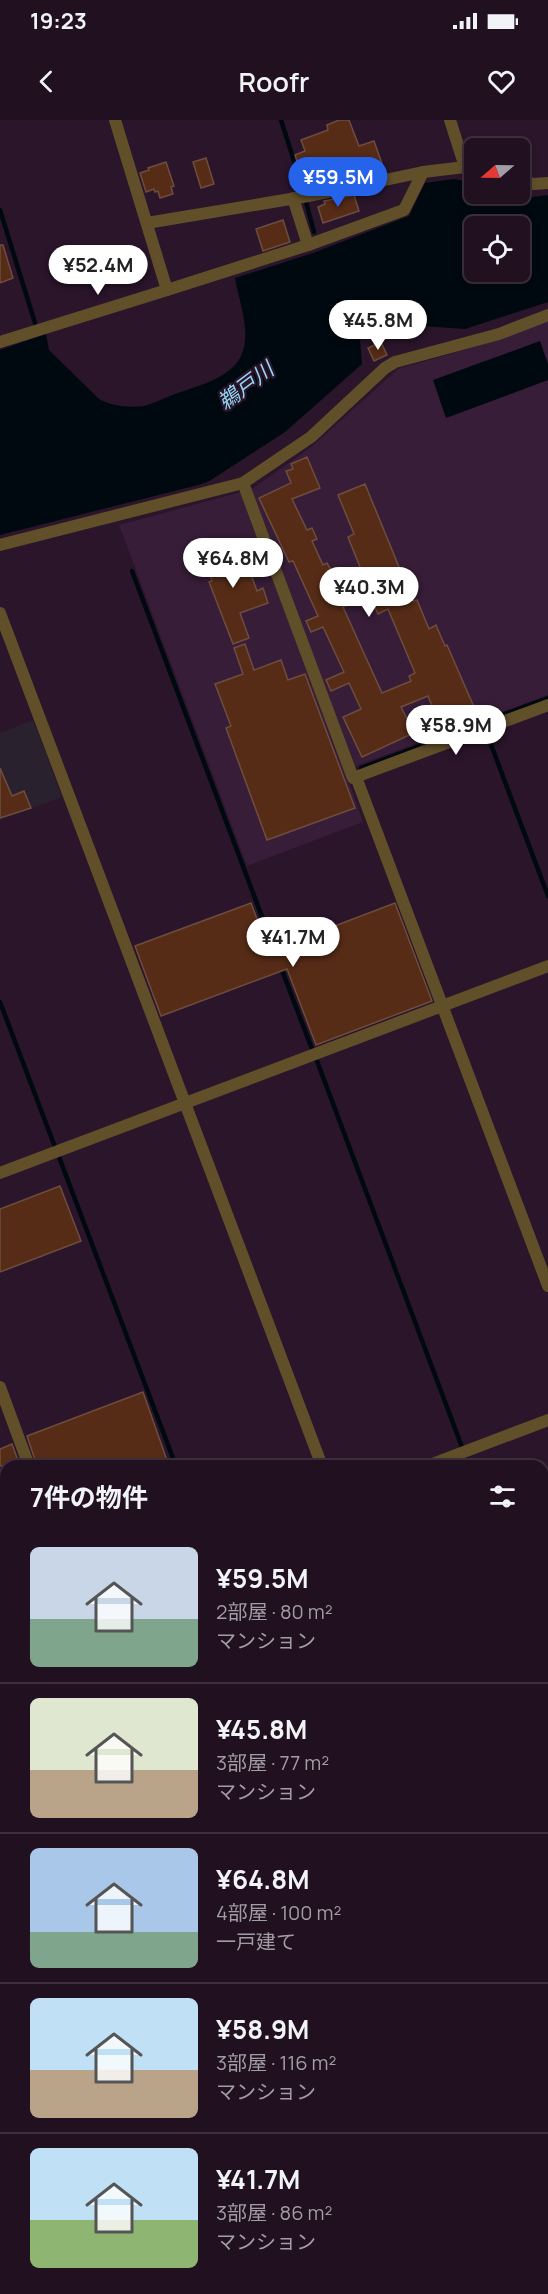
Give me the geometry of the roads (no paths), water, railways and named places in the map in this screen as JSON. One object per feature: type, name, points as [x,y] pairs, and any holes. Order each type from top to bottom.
[{"type":"street","points":[[115,120],[167,290]]},
{"type":"street","points":[[450,120],[464,154]]},
{"type":"street","points":[[147,223],[293,198],[423,172],[464,169]]},
{"type":"street","points":[[0,342],[308,245],[404,210],[423,172]]},
{"type":"street","points":[[530,183],[548,183]]},
{"type":"street","points":[[293,198],[308,245]]},
{"type":"street","points":[[0,545],[243,483],[310,437],[385,368],[395,362],[499,334],[548,315]]},
{"type":"street","points":[[243,483],[353,778],[548,705]]},
{"type":"street","points":[[0,614],[320,1460]]},
{"type":"street","points":[[356,777],[548,1286]]},
{"type":"street","points":[[0,1173],[548,966]]},
{"type":"street","points":[[0,1387],[28,1460]]},
{"type":"street","points":[[444,1460],[548,1420]]},
{"type":"water","name":"鵜戸川","points":[[454,179],[464,181],[464,204],[530,204],[530,196],[548,195],[548,302],[465,329],[394,324],[360,340],[362,364],[285,432],[211,480],[0,535],[0,350],[46,334],[49,350],[99,399],[120,406],[144,406],[220,377],[236,364],[244,347],[245,328],[235,278],[313,253],[409,216],[425,183]]},
{"type":"water","points":[[540,341],[548,364],[548,380],[446,418],[433,380]]},
{"type":"waterway","points":[[281,120],[302,186]]},
{"type":"waterway","points":[[306,202],[314,232]]},
{"type":"waterway","points":[[0,210],[35,323]]},
{"type":"waterway","points":[[132,571],[276,954]]},
{"type":"waterway","points":[[361,768],[548,698]]},
{"type":"waterway","points":[[487,734],[548,896]]},
{"type":"waterway","points":[[280,965],[312,1049]]},
{"type":"waterway","points":[[0,1002],[55,1147]]},
{"type":"waterway","points":[[317,1061],[462,1447]]},
{"type":"waterway","points":[[59,1157],[174,1460]]}]
